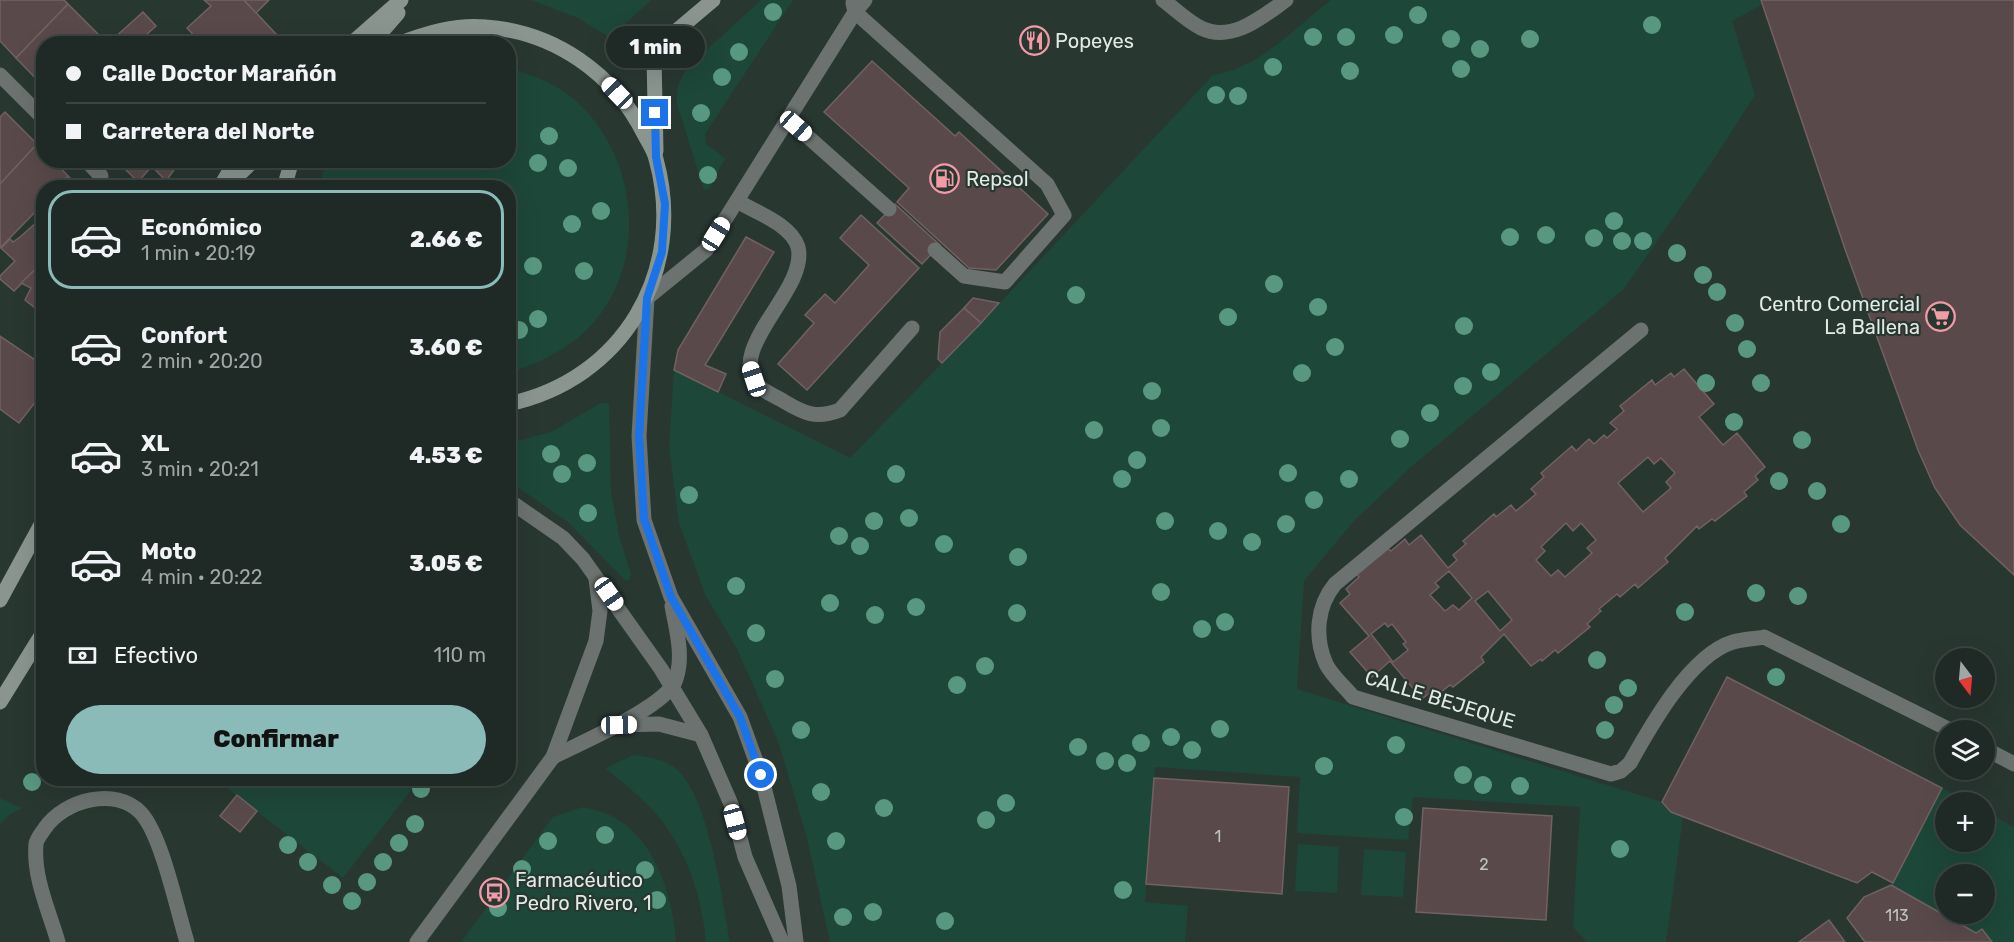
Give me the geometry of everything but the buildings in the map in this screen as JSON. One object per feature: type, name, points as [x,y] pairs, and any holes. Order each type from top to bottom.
[{"type":"street","points":[[360,36],[401,0]]},
{"type":"street","points":[[378,36],[410,0]]},
{"type":"street","points":[[516,402],[536,398],[582,375],[620,341],[647,298],[662,252],[665,204],[656,157],[654,58],[668,38],[712,0]]},
{"type":"street","points":[[1162,0],[1202,29],[1230,33],[1256,22],[1286,0]]},
{"type":"street","points":[[553,757],[619,725],[663,698],[676,681],[680,656],[671,597],[644,519],[639,436],[647,298],[706,250],[857,4],[1047,184],[1064,215],[1005,282],[964,276],[935,250]]},
{"type":"street","points":[[418,36],[430,31],[486,27],[541,38],[591,66],[630,107],[656,157]]},
{"type":"street","points":[[0,75],[36,111]]},
{"type":"street","points":[[788,119],[889,209]]},
{"type":"street","points":[[94,168],[101,176]]},
{"type":"street","points":[[233,180],[246,168]]},
{"type":"street","points":[[737,201],[788,231],[798,248],[794,279],[754,343],[750,367],[754,379],[761,388],[807,415],[824,416],[840,410],[912,328]]},
{"type":"street","name":"CALLE BEJEQUE","points":[[1641,330],[1423,508],[1335,584],[1325,595],[1317,629],[1326,664],[1353,697],[1611,774],[1621,771],[1630,763],[1672,692],[1704,661],[1731,643],[1764,637],[1935,722]]},
{"type":"street","points":[[516,506],[563,538],[596,576],[672,686],[701,735],[731,804],[745,857],[782,942]]},
{"type":"street","points":[[0,600],[36,534]]},
{"type":"street","points":[[417,942],[553,757],[596,641],[600,611],[596,576]]},
{"type":"street","points":[[671,597],[740,717],[761,775],[789,886],[796,942]]},
{"type":"street","points":[[0,702],[36,644]]},
{"type":"street","points":[[619,725],[659,724],[701,735]]},
{"type":"street","points":[[1995,754],[2014,764]]},
{"type":"street","points":[[58,942],[37,874],[36,841],[50,821],[72,805],[96,799],[121,799],[140,812],[153,828],[187,942]]},
{"type":"green space","points":[[531,0],[651,0],[610,38],[578,18]]},
{"type":"green space","points":[[761,0],[793,0],[705,134],[706,144],[725,158],[709,189],[704,190],[677,104],[679,84],[688,67]]},
{"type":"green space","points":[[1331,0],[1761,0],[1763,4],[1732,21],[1755,95],[1716,156],[1624,289],[1411,467],[1353,522],[1304,581],[1297,689],[1662,802],[1671,812],[1683,817],[1666,942],[1587,942],[1573,927],[1580,807],[1413,797],[1408,840],[1297,833],[1300,777],[1155,767],[1145,902],[1188,906],[1185,942],[830,942],[807,838],[778,741],[737,649],[705,594],[679,523],[669,447],[674,370],[850,458],[981,323],[1213,75],[1230,71],[1261,56]]},
{"type":"green space","points":[[516,70],[541,79],[563,91],[595,121],[613,151],[624,184],[629,218],[627,253],[617,286],[599,316],[574,341],[543,360],[516,371],[516,180],[320,180],[325,168],[516,168]]},
{"type":"green space","points":[[601,403],[608,403],[611,491],[619,536],[631,574],[629,580],[626,581],[568,522],[516,486],[516,441],[551,432]]},
{"type":"green space","points":[[634,755],[670,764],[686,780],[705,823],[712,848],[730,942],[706,942],[695,888],[682,853],[673,837],[645,802],[605,768]]},
{"type":"green space","points":[[224,786],[414,786],[343,878]]},
{"type":"green space","points":[[0,798],[22,808],[10,814],[0,824]]},
{"type":"green space","points":[[1935,801],[1935,852],[1995,852],[1995,817],[2014,827],[2014,942],[1992,942],[1982,929],[1976,933],[1960,924],[1995,924],[1995,864],[1935,864],[1935,910],[1891,885]]},
{"type":"green space","points":[[583,807],[607,814],[626,825],[639,837],[659,870],[666,888],[676,942],[461,942],[553,817]]},
{"type":"green space","points":[[1298,844],[1339,847],[1337,893],[1295,891]]},
{"type":"green space","points":[[1364,849],[1406,852],[1403,897],[1361,895]]},
{"type":"place","name":"Popeyes","points":[[1034,41]]},
{"type":"place","name":"Repsol","points":[[945,179]]},
{"type":"place","name":"Centro Comercial La Ballena","points":[[1941,316]]},
{"type":"place","name":"Farmacéutico Pedro Rivero, 1","points":[[494,892]]},
{"type":"route","points":[[655,113],[656,157],[665,204],[662,252],[647,298],[639,436],[644,519],[671,597],[740,717],[761,775]]}]
